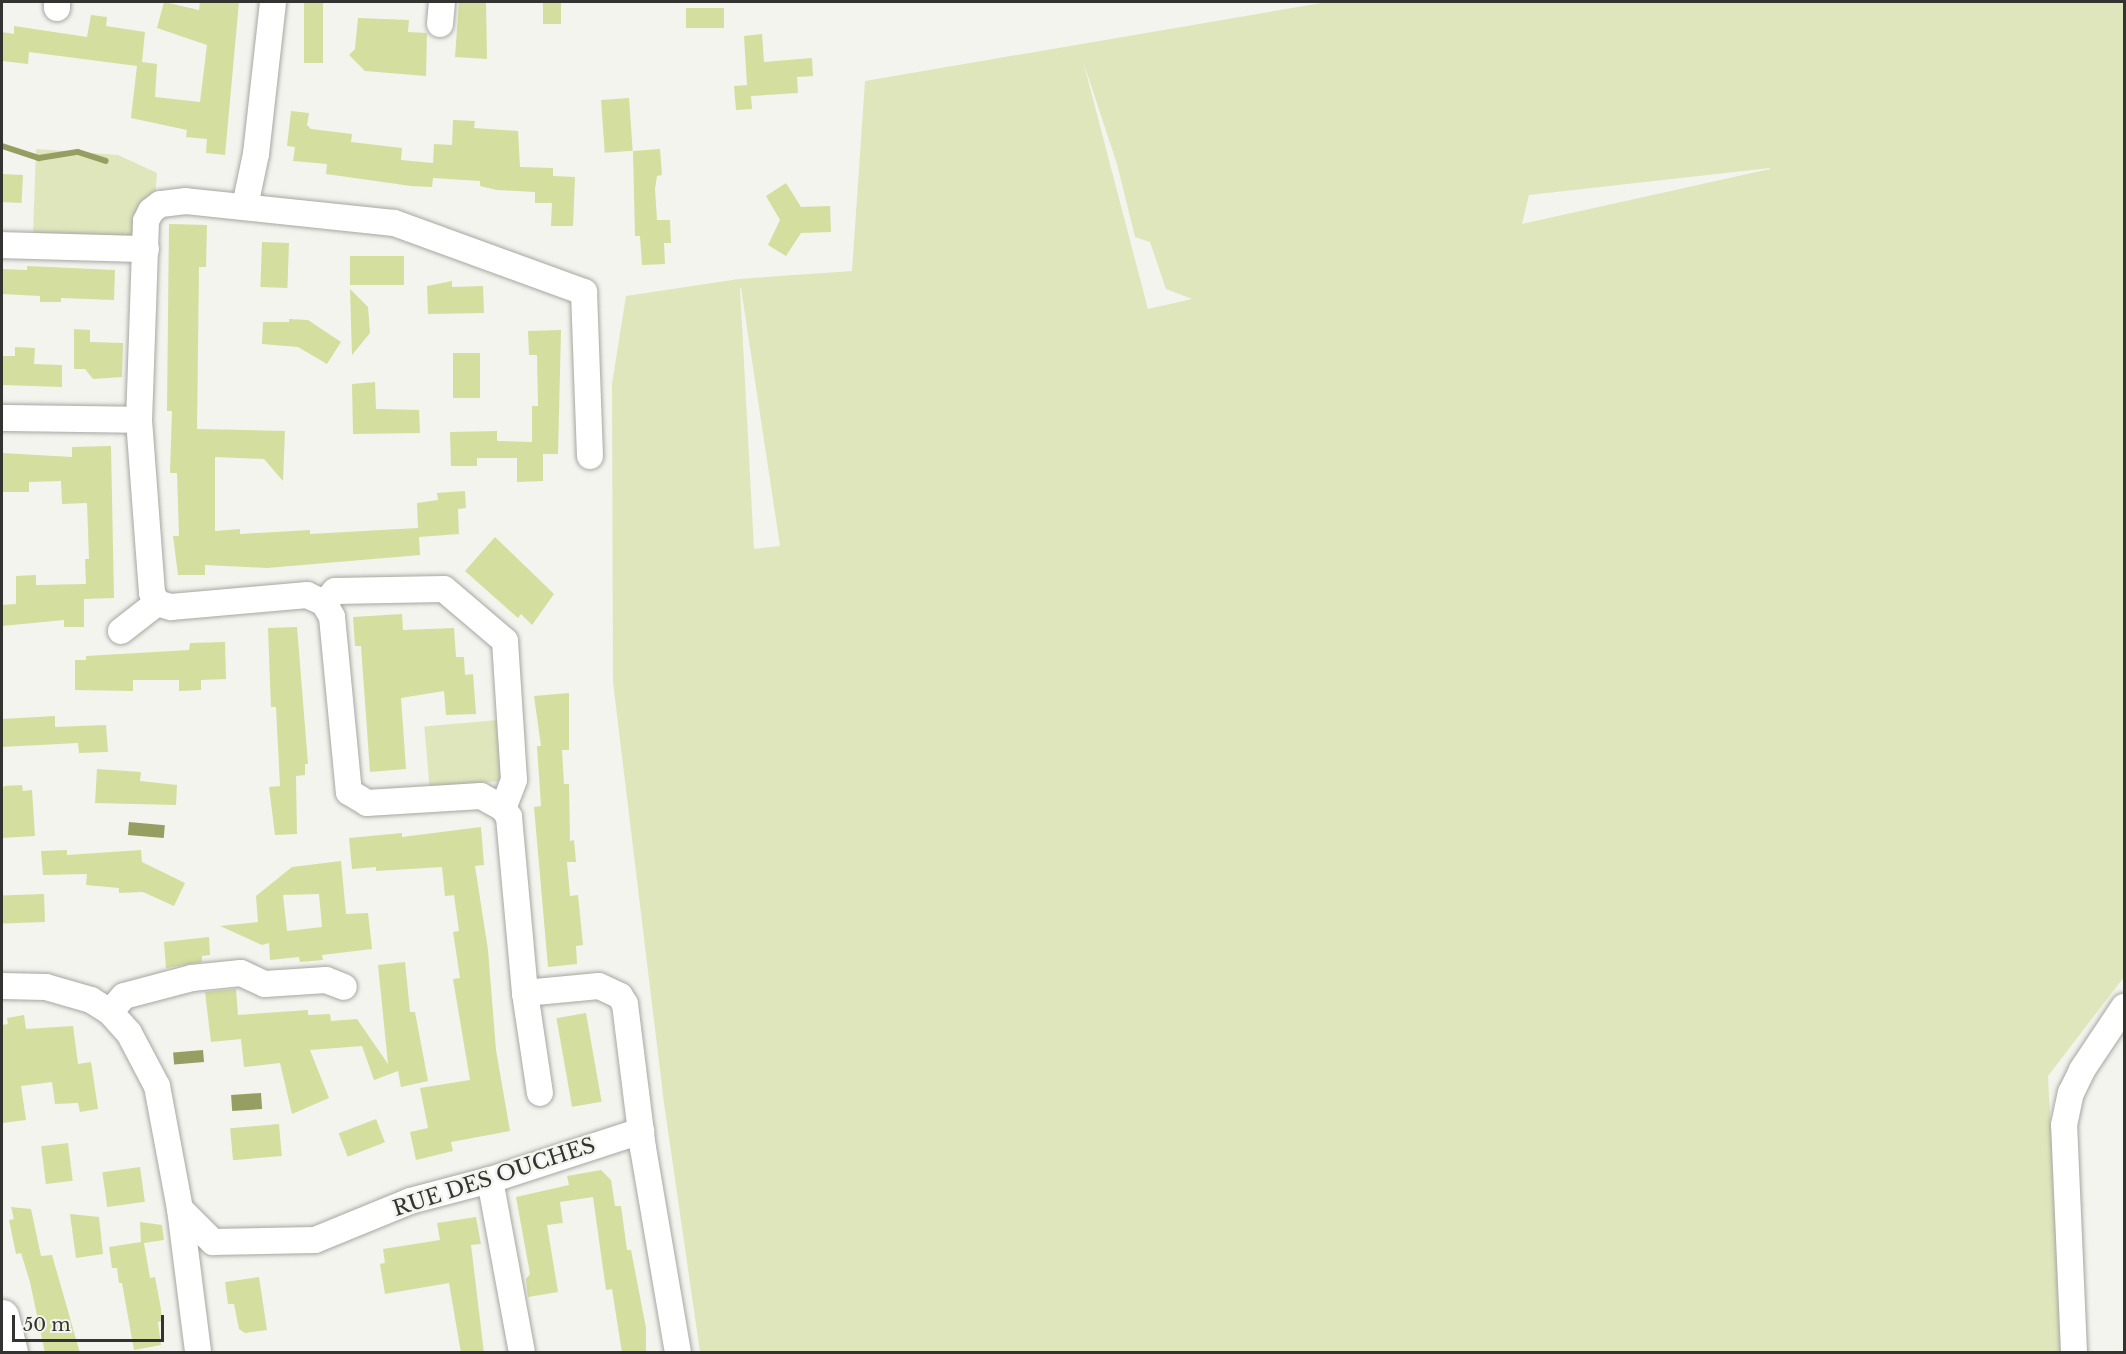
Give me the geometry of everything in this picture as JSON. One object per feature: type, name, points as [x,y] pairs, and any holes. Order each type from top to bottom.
[{"type":"main road","points":[[2,1316],[11,1353]]},
{"type":"street","points":[[245,206],[256,154],[273,2]]},
{"type":"street","points":[[157,603],[149,582],[139,420],[146,221],[160,204],[186,201],[245,206],[273,213],[394,223],[584,292],[590,456]]},
{"type":"street","points":[[2,245],[146,249]]},
{"type":"street","points":[[2,418],[139,420]]},
{"type":"street","points":[[324,603],[335,591],[444,589],[505,641],[514,780],[503,808]]},
{"type":"street","points":[[157,603],[171,607],[307,595],[324,603],[332,617],[349,792],[367,803],[481,796],[503,808],[509,817],[525,993],[540,1093]]},
{"type":"street","points":[[121,631],[157,603]]},
{"type":"street","points":[[110,1012],[124,996],[192,978],[241,973],[265,984],[326,980],[344,987]]},
{"type":"street","points":[[2,986],[66,990],[110,1012],[134,1041],[157,1086],[180,1209],[198,1353]]},
{"type":"street","points":[[525,993],[599,986],[620,996],[625,1004],[641,1131],[678,1353]]},
{"type":"street","points":[[2074,1353],[2064,1125],[2071,1093],[2082,1070],[2124,1007]]},
{"type":"street","name":"RUE DES OUCHES","points":[[211,1240],[240,1244],[315,1240],[410,1201],[490,1180],[641,1131]]},
{"type":"street","points":[[490,1180],[522,1353]]},
{"type":"street","points":[[180,1209],[211,1240],[185,1262]]},
{"type":"shaded area","points":[[1327,2],[2124,2],[2124,977],[2048,1076],[2062,1352],[700,1352],[664,1103],[613,682],[612,384],[626,296],[739,279],[852,271],[865,81]],"holes":[[[1083,61],[1117,164],[1135,237],[1150,242],[1166,289],[1192,299],[1148,309]],[[1770,168],[1522,224],[1529,195]],[[740,288],[780,546],[754,549]]]},
{"type":"shaded area","points":[[36,149],[118,155],[157,173],[155,198],[136,231],[120,243],[33,236]]},
{"type":"shaded area","points":[[498,720],[503,781],[430,787],[424,726]]},
{"type":"shaded area","points":[[129,822],[165,825],[164,838],[128,835]]},
{"type":"shaded area","points":[[203,1050],[204,1062],[174,1065],[173,1053]]},
{"type":"shaded area","points":[[261,1093],[262,1109],[232,1111],[231,1095]]},
{"type":"building","points":[[164,2],[199,10],[200,2],[239,2],[225,155],[206,153],[207,139],[186,137],[187,130],[131,118],[137,66],[29,52],[28,64],[2,61],[2,32],[14,34],[14,26],[87,37],[91,15],[107,17],[106,26],[145,32],[142,62],[157,64],[155,97],[200,102],[207,45],[157,28]]},
{"type":"building","points":[[304,2],[323,2],[323,63],[304,63]]},
{"type":"building","points":[[459,2],[486,2],[487,59],[455,57]]},
{"type":"building","points":[[543,2],[561,2],[561,24],[543,24]]},
{"type":"building","points":[[686,8],[724,8],[724,28],[686,28]]},
{"type":"building","points":[[358,18],[409,20],[408,32],[427,33],[426,76],[365,71],[349,55],[355,49]]},
{"type":"building","points":[[762,34],[764,62],[812,58],[813,76],[797,77],[798,93],[751,96],[752,109],[736,110],[734,86],[747,85],[744,36]]},
{"type":"building","points":[[629,98],[633,151],[605,153],[601,100]]},
{"type":"building","points":[[291,111],[309,113],[307,125],[311,129],[352,134],[351,142],[402,148],[401,160],[433,163],[434,144],[452,145],[453,120],[475,121],[474,128],[518,131],[520,167],[553,168],[553,176],[575,177],[573,226],[551,226],[552,203],[535,203],[535,192],[497,190],[480,186],[480,181],[433,178],[432,187],[411,186],[326,174],[327,164],[293,161],[295,147],[287,146]]},
{"type":"building","points":[[660,149],[662,175],[657,176],[655,189],[657,220],[670,220],[671,243],[664,243],[665,264],[642,265],[640,236],[635,236],[633,151]]},
{"type":"building","points":[[2,174],[23,175],[22,203],[2,202]]},
{"type":"building","points":[[786,183],[801,207],[830,206],[831,232],[801,233],[786,256],[768,245],[780,220],[766,196]]},
{"type":"building","points":[[169,224],[207,225],[206,267],[199,267],[197,429],[285,431],[283,481],[264,459],[215,457],[215,531],[240,529],[240,534],[310,530],[310,534],[418,528],[417,503],[438,500],[437,493],[465,491],[466,508],[458,509],[459,534],[419,537],[420,555],[267,568],[205,565],[205,575],[178,575],[173,536],[179,536],[177,473],[170,473],[172,411],[167,411]]},
{"type":"building","points":[[262,242],[289,243],[287,288],[260,287]]},
{"type":"building","points":[[350,256],[404,256],[404,285],[350,285]]},
{"type":"building","points":[[27,266],[115,270],[114,300],[61,298],[61,302],[40,302],[40,296],[2,294],[2,269],[27,270]]},
{"type":"building","points":[[452,281],[452,287],[483,286],[484,313],[428,314],[427,286]]},
{"type":"building","points":[[350,289],[368,307],[370,333],[352,355]]},
{"type":"building","points":[[289,319],[308,320],[341,342],[327,364],[298,347],[262,344],[263,322],[289,322]]},
{"type":"building","points":[[74,329],[90,330],[90,342],[123,343],[122,377],[93,379],[85,369],[74,369]]},
{"type":"building","points":[[561,330],[558,454],[543,454],[543,481],[517,482],[517,458],[477,458],[477,466],[451,466],[450,432],[497,431],[497,441],[532,442],[532,406],[538,406],[537,355],[529,355],[528,331]]},
{"type":"building","points":[[15,347],[35,348],[34,364],[62,365],[62,387],[2,385],[2,356],[15,356]]},
{"type":"building","points":[[453,353],[480,353],[480,398],[453,398]]},
{"type":"building","points":[[375,382],[376,409],[419,410],[420,433],[353,434],[352,384]]},
{"type":"building","points":[[111,446],[114,598],[84,599],[84,627],[64,627],[64,620],[2,626],[2,605],[16,604],[16,576],[36,575],[36,585],[86,584],[85,559],[89,559],[87,503],[62,504],[61,481],[29,482],[29,492],[2,492],[2,453],[72,457],[72,447]]},
{"type":"building","points":[[495,537],[554,594],[532,625],[521,614],[518,618],[465,571]]},
{"type":"building","points":[[402,614],[403,630],[454,628],[456,657],[464,657],[465,675],[473,674],[476,714],[446,715],[444,691],[401,698],[406,769],[370,772],[361,646],[355,646],[353,617]]},
{"type":"building","points":[[297,627],[308,764],[305,764],[305,775],[296,776],[297,834],[275,835],[269,787],[280,786],[276,707],[271,707],[268,628]]},
{"type":"building","points":[[225,642],[226,679],[201,680],[201,690],[179,691],[179,680],[133,680],[133,691],[75,690],[75,660],[86,660],[86,656],[189,650],[190,643]]},
{"type":"building","points":[[569,693],[569,750],[562,750],[564,784],[569,784],[570,841],[574,840],[576,862],[567,862],[570,896],[578,895],[583,945],[576,946],[577,964],[548,967],[534,807],[541,806],[537,746],[541,746],[534,696]]},
{"type":"building","points":[[55,716],[55,727],[106,725],[108,752],[79,753],[78,743],[2,747],[2,719]]},
{"type":"building","points":[[97,769],[141,772],[140,781],[177,785],[176,805],[95,803]]},
{"type":"building","points":[[22,785],[23,791],[32,790],[35,836],[2,838],[4,786]]},
{"type":"building","points":[[481,827],[484,865],[475,866],[488,950],[496,1050],[510,1131],[451,1142],[453,1151],[416,1160],[410,1132],[428,1128],[420,1088],[470,1080],[453,979],[460,978],[453,932],[459,931],[454,895],[445,896],[442,867],[376,871],[376,867],[352,869],[349,838],[402,833],[402,837]]},
{"type":"building","points":[[67,850],[67,855],[141,850],[142,862],[185,883],[174,906],[143,892],[119,893],[119,888],[86,885],[87,874],[43,875],[41,851]]},
{"type":"building","points":[[341,861],[346,914],[368,913],[372,949],[322,955],[323,960],[300,962],[299,957],[270,960],[269,943],[262,945],[220,926],[258,922],[256,896],[292,867]],"holes":[[[319,894],[322,927],[287,931],[283,895]]]},
{"type":"building","points":[[44,894],[45,922],[3,923],[2,895]]},
{"type":"building","points":[[209,937],[210,955],[202,956],[202,962],[166,968],[164,942]]},
{"type":"building","points":[[405,962],[410,1012],[415,1012],[428,1081],[401,1087],[398,1071],[374,1080],[362,1046],[310,1050],[329,1098],[292,1114],[280,1063],[244,1067],[241,1039],[211,1042],[205,992],[236,989],[238,1015],[308,1010],[308,1015],[330,1014],[331,1021],[357,1019],[388,1064],[378,965]]},
{"type":"building","points":[[586,1013],[602,1102],[572,1107],[556,1018]]},
{"type":"building","points":[[24,1015],[26,1029],[73,1026],[78,1064],[91,1062],[98,1109],[80,1112],[78,1103],[55,1104],[52,1082],[21,1086],[26,1120],[2,1123],[2,1025],[8,1024],[7,1018]]},
{"type":"building","points":[[376,1119],[385,1142],[348,1157],[339,1133]]},
{"type":"building","points":[[279,1124],[282,1156],[233,1160],[230,1128]]},
{"type":"building","points":[[68,1143],[73,1181],[46,1184],[41,1146]]},
{"type":"building","points":[[140,1167],[145,1202],[107,1207],[102,1172]]},
{"type":"building","points":[[601,1170],[611,1180],[615,1206],[621,1206],[627,1250],[631,1250],[646,1328],[646,1353],[622,1353],[612,1289],[606,1290],[593,1197],[560,1202],[563,1223],[547,1225],[558,1292],[528,1297],[526,1279],[530,1274],[516,1197],[569,1185],[567,1176]]},
{"type":"building","points":[[11,1207],[31,1209],[41,1256],[52,1255],[80,1353],[45,1353],[30,1282],[21,1253],[16,1254],[9,1220],[14,1219]]},
{"type":"building","points":[[70,1214],[99,1217],[103,1254],[76,1258]]},
{"type":"building","points":[[476,1217],[481,1244],[471,1245],[484,1353],[461,1353],[449,1283],[385,1294],[380,1264],[385,1263],[383,1249],[440,1240],[437,1223]]},
{"type":"building","points":[[140,1222],[162,1225],[164,1240],[144,1243],[150,1278],[155,1277],[161,1309],[162,1321],[158,1322],[161,1345],[134,1350],[122,1283],[119,1283],[117,1268],[112,1268],[109,1247],[141,1242]]},
{"type":"building","points":[[259,1277],[267,1330],[245,1333],[239,1329],[234,1304],[228,1304],[225,1282]]},
{"type":"waterway","points":[[2,146],[39,158],[78,152],[106,161]]}]
